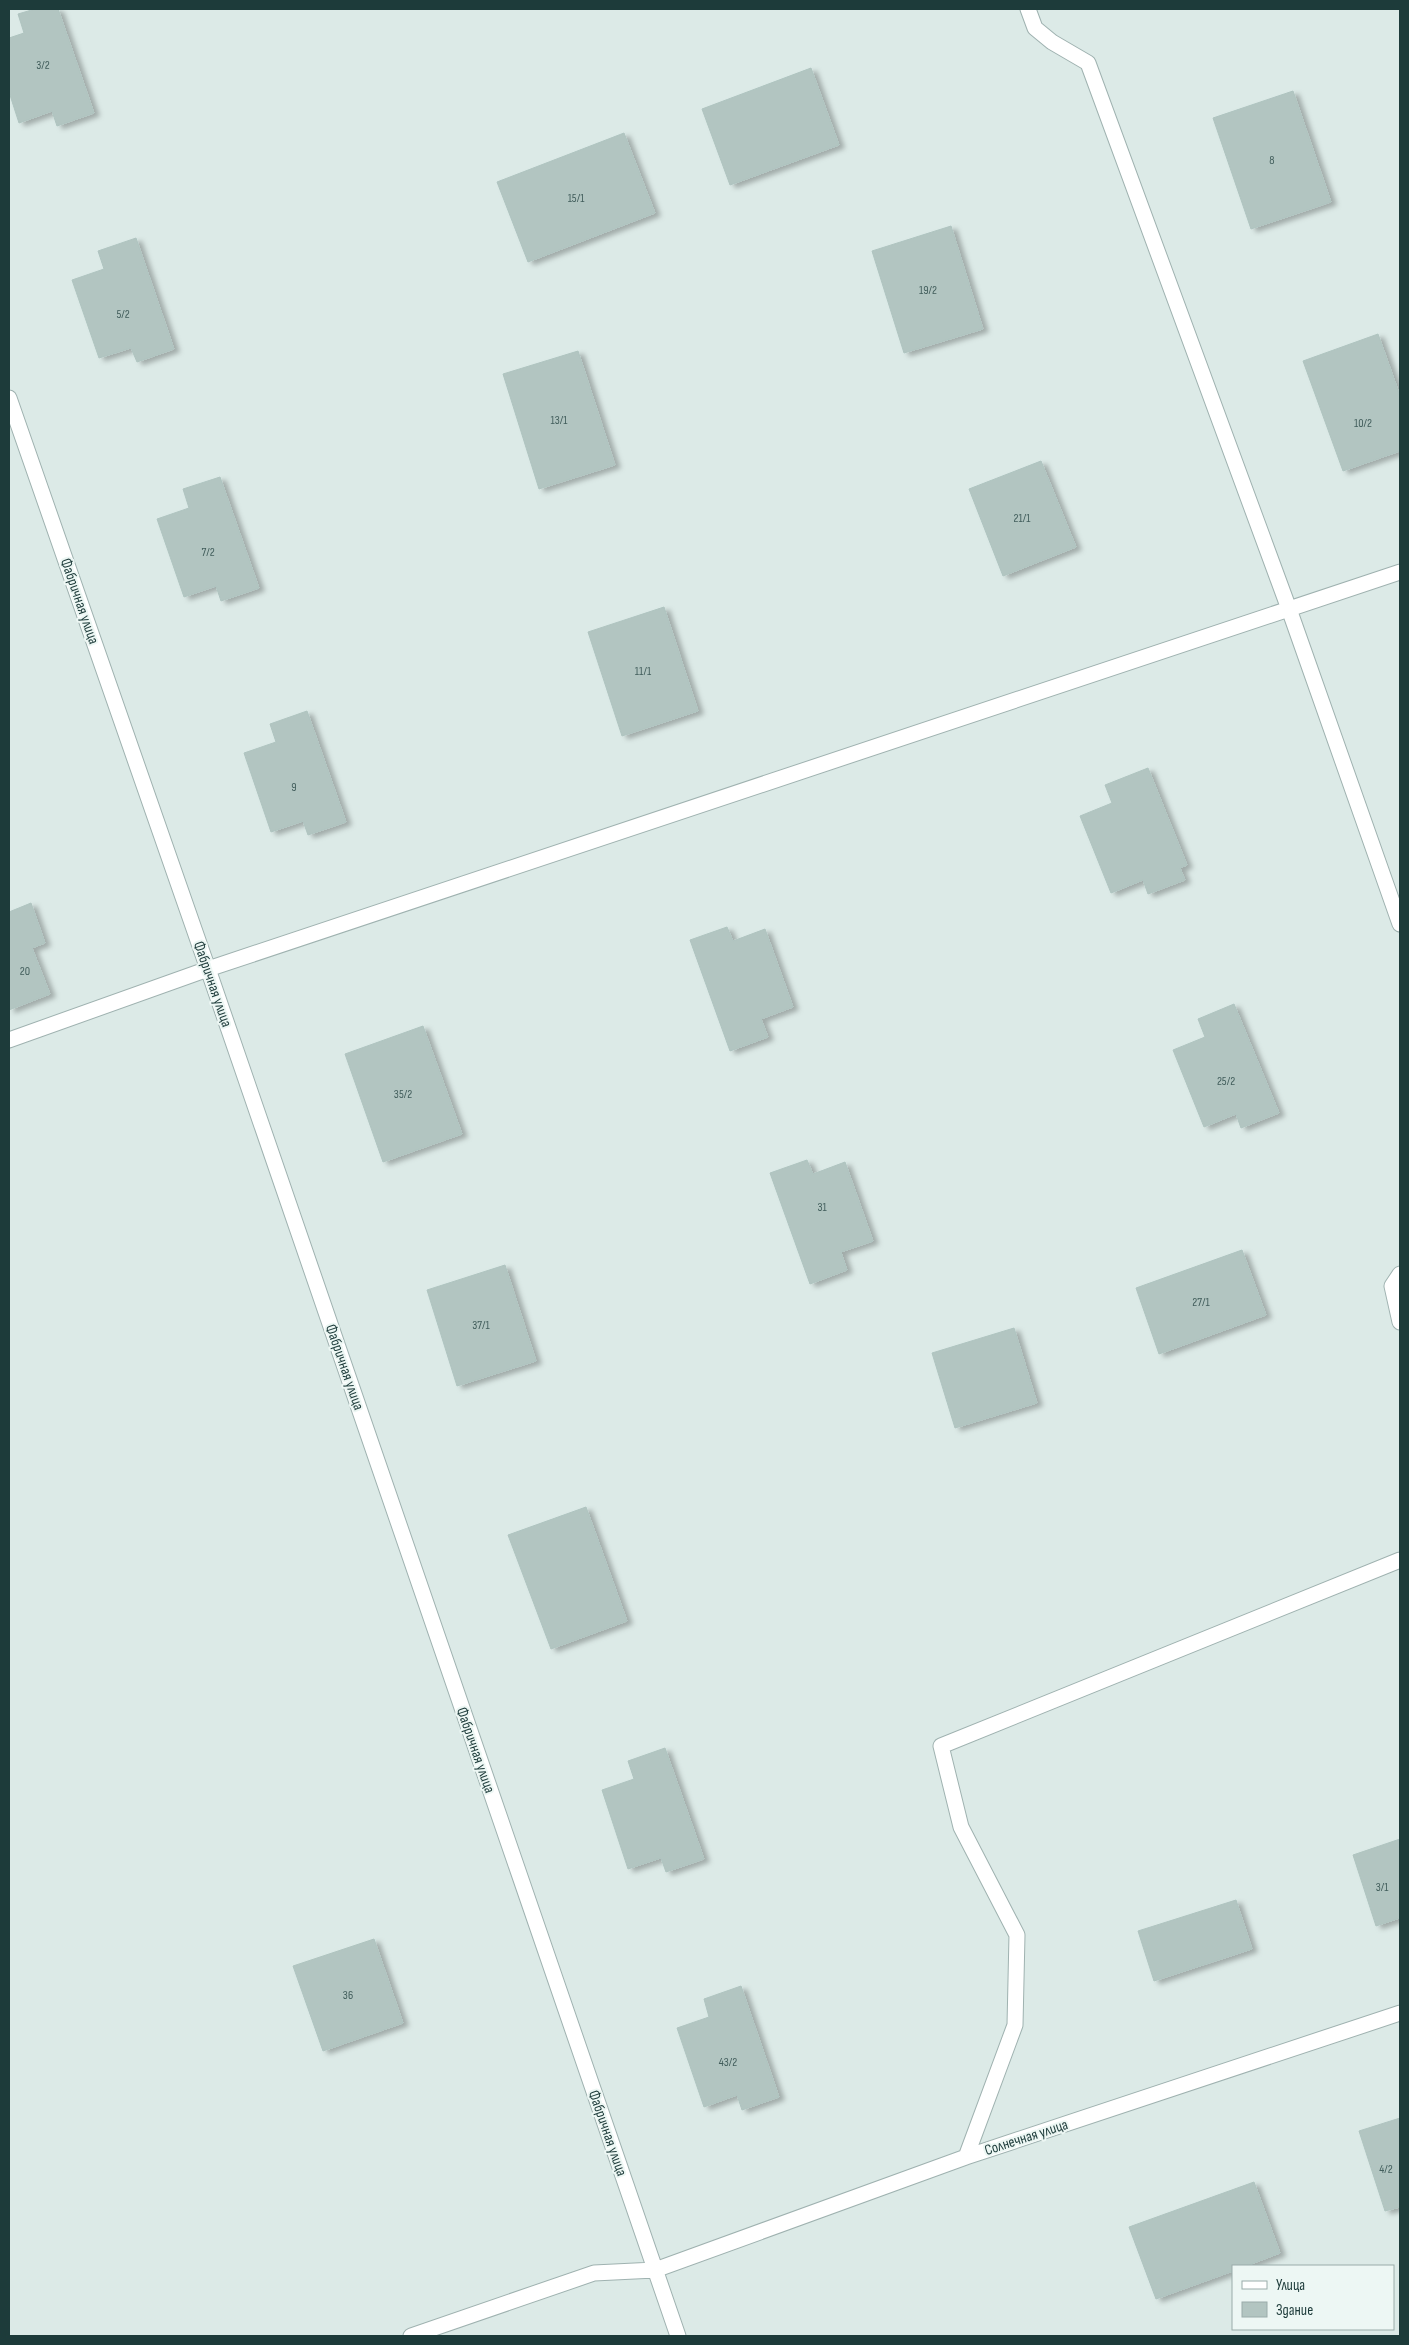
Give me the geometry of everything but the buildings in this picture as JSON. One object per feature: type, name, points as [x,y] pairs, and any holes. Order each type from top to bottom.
[{"type":"street","points":[[1028,9],[1035,28],[1052,42],[1088,63],[1288,609],[1400,924]]},
{"type":"street","name":"Фабричная улица","points":[[9,398],[208,969],[678,2336]]},
{"type":"street","points":[[9,1040],[208,969],[1400,572]]},
{"type":"street","points":[[1400,1274],[1392,1286],[1400,1322]]},
{"type":"street","points":[[966,2157],[1015,2024],[1016,1935],[962,1827],[942,1746],[1400,1560]]},
{"type":"street","name":"Солнечная улица","points":[[411,2336],[594,2273],[655,2270],[966,2157],[1400,2013]]}]
